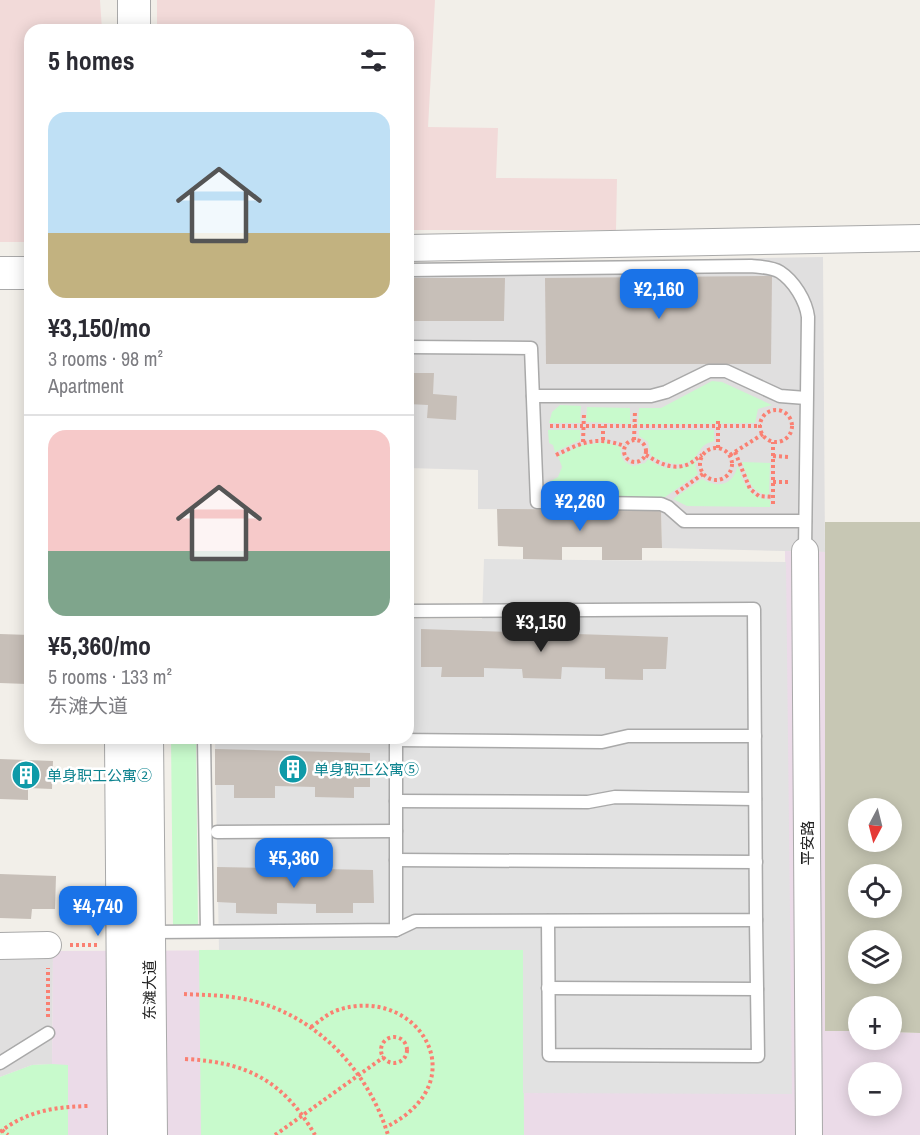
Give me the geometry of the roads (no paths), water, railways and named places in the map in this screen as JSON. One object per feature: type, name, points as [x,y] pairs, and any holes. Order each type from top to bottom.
[{"type":"street","points":[[134,0],[134,24]]},
{"type":"street","points":[[414,248],[920,238]]},
{"type":"street","points":[[0,273],[24,273]]},
{"type":"street","name":"平安路","points":[[805,551],[809,1135]]},
{"type":"street","name":"东滩大道","points":[[121,744],[132,936],[151,1135]]},
{"type":"street","name":"东滩大道","points":[[124,1135],[132,936],[147,744]]},
{"type":"street","points":[[0,946],[48,945]]},
{"type":"lane","points":[[414,270],[751,266],[778,270],[794,288],[806,307],[805,551]]},
{"type":"lane","points":[[414,347],[531,348],[537,502],[661,504],[684,521],[805,521]]},
{"type":"lane","points":[[533,396],[651,396],[666,392],[709,371],[726,371],[780,396],[806,398]]},
{"type":"lane","points":[[414,611],[754,609],[758,1056],[549,1055],[548,921]]},
{"type":"lane","points":[[414,739],[602,742],[628,736],[755,736]]},
{"type":"lane","points":[[204,744],[207,932]]},
{"type":"lane","points":[[396,744],[396,930]]},
{"type":"lane","points":[[396,801],[588,802],[615,797],[755,800]]},
{"type":"lane","points":[[217,832],[396,831]]},
{"type":"lane","points":[[396,860],[756,862]]},
{"type":"lane","points":[[132,936],[207,932],[396,930],[415,921],[756,920]]},
{"type":"lane","points":[[548,988],[757,989]]},
{"type":"lane","points":[[0,1063],[48,1033]]},
{"type":"place","name":"单身职工公寓⑤","points":[[293,769]]},
{"type":"place","name":"单身职工公寓②","points":[[26,775]]}]
